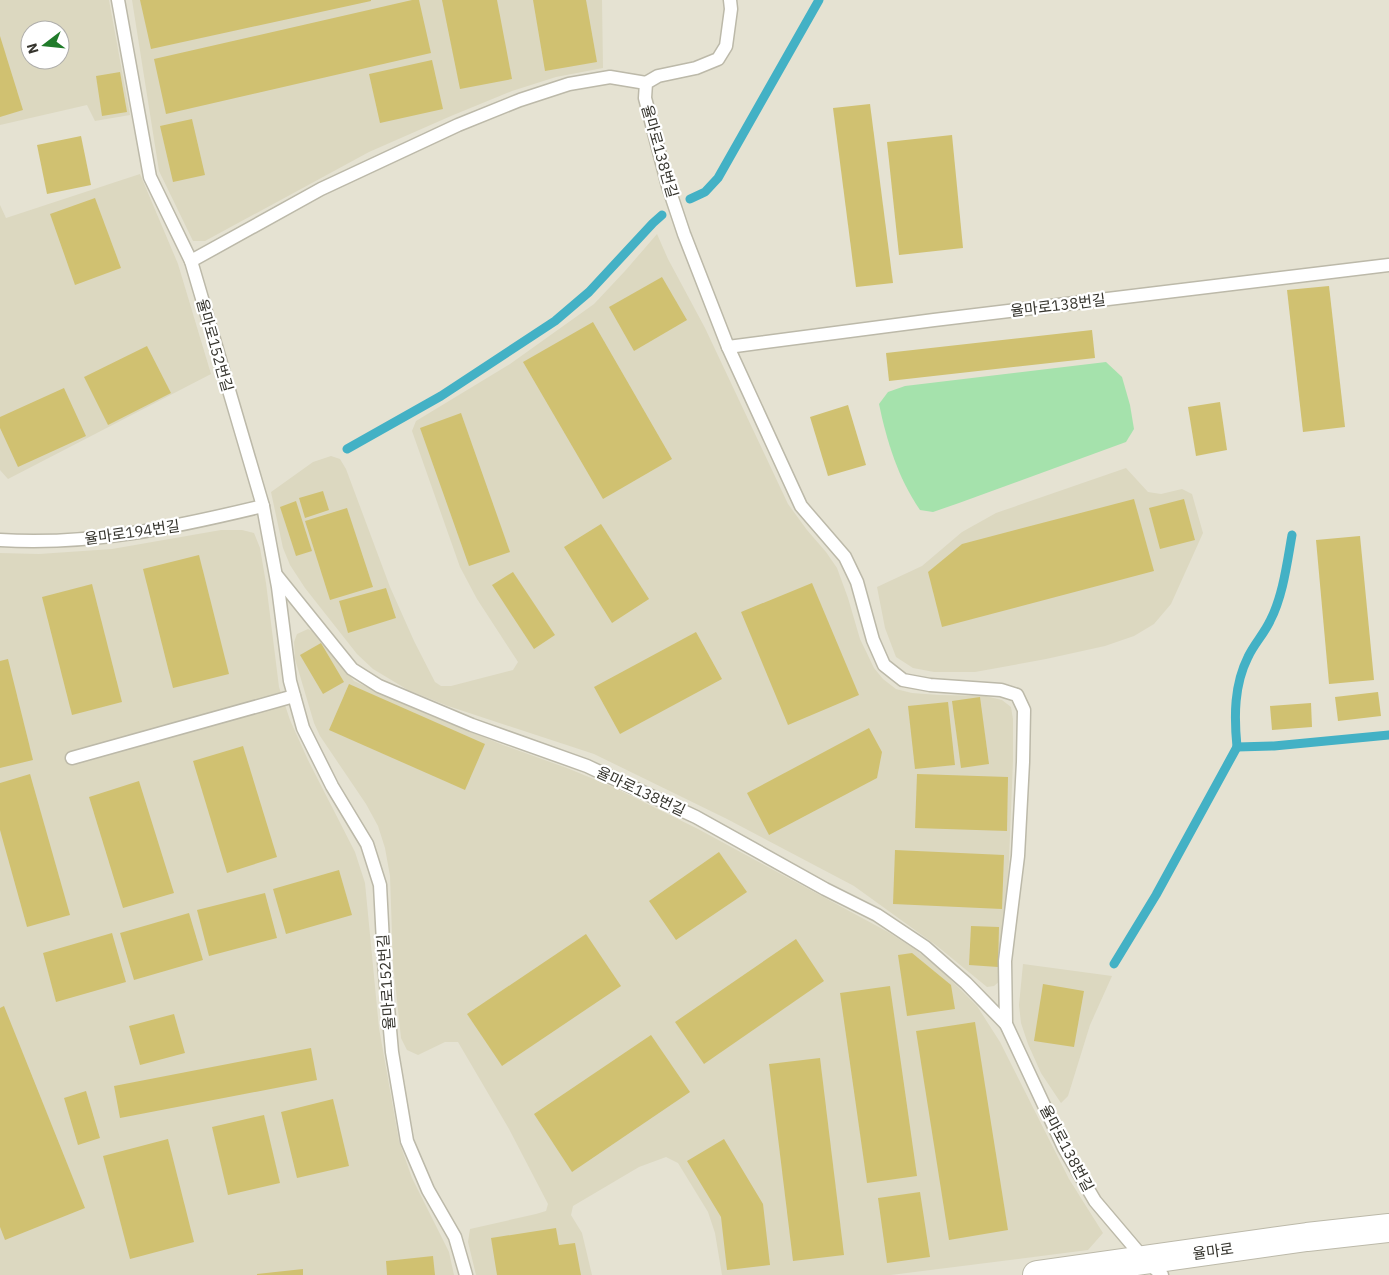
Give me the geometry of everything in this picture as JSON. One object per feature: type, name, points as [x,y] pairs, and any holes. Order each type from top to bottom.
[{"type":"street","name":"율마로","points":[[1038,1275],[1154,1268],[1307,1237],[1389,1228]]},
{"type":"lane","name":"율마로152번길","points":[[118,0],[150,176],[191,261],[262,506],[276,574],[290,681],[303,728],[332,786],[367,844],[380,885],[384,962],[392,1052],[408,1141],[428,1190],[455,1237],[466,1275]]},
{"type":"lane","name":"율마로138번길","points":[[730,0],[731,9],[726,46],[718,59],[696,68],[658,76],[646,83],[644,98],[668,186],[684,234],[728,347],[801,506],[845,557],[857,582],[873,640],[884,665],[903,680],[930,685],[1001,690],[1017,695],[1024,710],[1018,856],[1005,961],[1006,1024]]},
{"type":"lane","points":[[191,261],[321,189],[458,125],[520,100],[569,84],[610,77],[646,83]]},
{"type":"lane","name":"율마로138번길","points":[[728,347],[1389,265]]},
{"type":"lane","name":"율마로194번길","points":[[0,540],[29,542],[101,538],[183,525],[262,506]]},
{"type":"lane","name":"율마로138번길","points":[[276,574],[352,669],[379,686],[472,725],[587,766],[696,817],[825,889],[877,915],[925,947],[966,983],[1006,1024],[1064,1148],[1095,1201],[1154,1268]]},
{"type":"lane","points":[[72,758],[294,696]]},
{"type":"shaded area","points":[[0,0],[109,0],[130,115],[95,121],[87,105],[0,125]]},
{"type":"shaded area","points":[[132,0],[602,0],[603,68],[556,77],[512,91],[451,116],[369,152],[205,241],[193,241],[159,171]]},
{"type":"shaded area","points":[[140,174],[178,264],[211,374],[8,479],[0,470],[0,205],[6,218]]},
{"type":"shaded area","points":[[657,234],[668,259],[705,328],[788,504],[837,568],[860,639],[874,668],[883,679],[896,689],[912,693],[986,696],[1002,700],[1011,707],[1013,719],[1013,761],[1009,860],[1001,980],[994,986],[987,987],[937,946],[854,886],[727,819],[594,754],[448,706],[408,690],[373,669],[357,654],[305,588],[290,565],[283,548],[271,492],[313,462],[331,456],[340,459],[346,469],[390,587],[435,682],[441,686],[451,686],[513,670],[518,662],[477,599],[460,567],[412,431],[416,421],[510,364],[594,304]]},
{"type":"shaded area","points":[[1126,468],[1148,492],[1161,494],[1182,489],[1192,494],[1203,533],[1171,604],[1154,624],[1134,636],[1105,646],[975,672],[934,672],[913,668],[896,657],[885,628],[877,587],[922,566],[962,532],[996,513]]},
{"type":"shaded area","points":[[221,530],[242,530],[254,533],[260,548],[266,583],[279,687],[290,720],[308,760],[355,852],[365,883],[379,1028],[399,1141],[412,1178],[449,1252],[454,1275],[0,1275],[0,553],[39,554],[112,549]]},
{"type":"shaded area","points":[[308,629],[316,633],[354,681],[424,713],[613,787],[698,829],[888,932],[916,950],[942,971],[977,1006],[1000,1042],[1069,1179],[1103,1233],[1088,1250],[891,1275],[722,1275],[715,1233],[708,1212],[678,1163],[666,1157],[639,1167],[573,1206],[571,1215],[582,1233],[592,1275],[476,1275],[468,1242],[470,1229],[546,1211],[548,1204],[509,1129],[458,1042],[445,1042],[418,1055],[407,1050],[401,1038],[393,963],[390,876],[385,848],[378,826],[366,804],[320,736],[314,723],[295,659],[294,642],[297,634]]},
{"type":"shaded area","points":[[1023,964],[1112,976],[1090,1025],[1068,1096],[1061,1103],[1041,1073],[1021,1023],[1019,1005]]},
{"type":"green space","points":[[1106,362],[1122,377],[1130,405],[1134,429],[1126,442],[933,512],[920,510],[899,472],[886,432],[879,404],[888,392],[905,386]]},
{"type":"building","points":[[140,0],[371,0],[371,1],[151,49]]},
{"type":"building","points":[[412,0],[419,0],[431,53],[166,114],[154,59]]},
{"type":"building","points":[[442,0],[497,0],[512,79],[460,89]]},
{"type":"building","points":[[533,0],[586,0],[597,62],[545,71]]},
{"type":"building","points":[[0,36],[23,110],[0,117]]},
{"type":"building","points":[[432,60],[443,109],[380,123],[369,74]]},
{"type":"building","points":[[120,72],[127,112],[102,116],[96,76]]},
{"type":"building","points":[[870,104],[893,283],[856,287],[833,108]]},
{"type":"building","points":[[192,119],[205,175],[173,182],[160,126]]},
{"type":"building","points":[[952,135],[963,248],[899,255],[887,142]]},
{"type":"building","points":[[81,136],[91,185],[47,194],[37,145]]},
{"type":"building","points":[[95,198],[121,268],[75,285],[50,214]]},
{"type":"building","points":[[662,277],[687,320],[634,351],[609,307]]},
{"type":"building","points":[[1329,286],[1345,427],[1303,432],[1287,290]]},
{"type":"building","points":[[593,322],[672,459],[603,499],[523,362]]},
{"type":"building","points":[[1092,330],[1095,358],[889,381],[886,353]]},
{"type":"building","points":[[147,346],[171,393],[108,425],[84,377]]},
{"type":"building","points":[[64,388],[86,436],[18,467],[0,428],[0,417]]},
{"type":"building","points":[[1220,402],[1227,450],[1196,456],[1188,407]]},
{"type":"building","points":[[848,405],[866,465],[828,476],[810,417]]},
{"type":"building","points":[[461,413],[510,552],[469,566],[420,428]]},
{"type":"building","points":[[323,491],[329,510],[305,518],[299,498]]},
{"type":"building","points":[[1134,499],[1154,571],[942,627],[928,572],[962,544]]},
{"type":"building","points":[[1184,499],[1195,540],[1160,549],[1149,508]]},
{"type":"building","points":[[296,501],[312,551],[296,556],[280,507]]},
{"type":"building","points":[[347,508],[373,587],[330,600],[305,521]]},
{"type":"building","points":[[601,524],[649,599],[612,623],[564,547]]},
{"type":"building","points":[[1360,536],[1374,680],[1329,684],[1316,540]]},
{"type":"building","points":[[199,555],[229,674],[173,688],[143,569]]},
{"type":"building","points":[[513,572],[555,635],[534,649],[492,585]]},
{"type":"building","points":[[812,583],[859,695],[788,725],[741,612]]},
{"type":"building","points":[[92,584],[122,702],[72,715],[42,597]]},
{"type":"building","points":[[386,588],[396,618],[348,633],[339,601]]},
{"type":"building","points":[[696,632],[722,679],[620,734],[594,687]]},
{"type":"building","points":[[321,643],[344,682],[323,694],[300,655]]},
{"type":"building","points":[[8,659],[33,760],[0,768],[0,661]]},
{"type":"building","points":[[349,684],[485,744],[465,790],[329,730]]},
{"type":"building","points":[[1378,692],[1381,716],[1338,721],[1335,697]]},
{"type":"building","points":[[980,697],[989,764],[961,768],[952,701]]},
{"type":"building","points":[[948,702],[955,765],[915,769],[908,706]]},
{"type":"building","points":[[1311,703],[1312,727],[1272,730],[1270,706]]},
{"type":"building","points":[[869,728],[882,752],[877,778],[769,835],[747,793]]},
{"type":"building","points":[[243,746],[277,857],[227,873],[193,761]]},
{"type":"building","points":[[30,774],[70,915],[27,927],[0,830],[0,783]]},
{"type":"building","points":[[917,774],[1008,777],[1007,831],[915,828]]},
{"type":"building","points":[[139,781],[174,893],[123,908],[89,797]]},
{"type":"building","points":[[895,850],[1004,855],[1002,909],[893,904]]},
{"type":"building","points":[[719,852],[747,892],[676,940],[649,901]]},
{"type":"building","points":[[339,870],[352,915],[286,934],[273,889]]},
{"type":"building","points":[[265,893],[277,938],[209,956],[197,910]]},
{"type":"building","points":[[189,913],[203,960],[134,980],[120,933]]},
{"type":"building","points":[[971,926],[999,927],[998,967],[969,965]]},
{"type":"building","points":[[112,933],[126,982],[56,1002],[43,953]]},
{"type":"building","points":[[586,934],[621,986],[502,1066],[467,1014]]},
{"type":"building","points":[[796,939],[824,981],[704,1064],[675,1022]]},
{"type":"building","points":[[912,953],[951,985],[955,1009],[907,1016],[898,955]]},
{"type":"building","points":[[1043,984],[1084,991],[1074,1047],[1034,1041]]},
{"type":"building","points":[[890,986],[917,1176],[867,1183],[840,993]]},
{"type":"building","points":[[4,1006],[85,1208],[5,1240],[0,1227],[0,1008]]},
{"type":"building","points":[[174,1014],[185,1053],[140,1065],[129,1026]]},
{"type":"building","points":[[975,1022],[1008,1230],[949,1240],[916,1031]]},
{"type":"building","points":[[651,1035],[690,1092],[572,1172],[534,1114]]},
{"type":"building","points":[[311,1048],[317,1080],[120,1118],[114,1086]]},
{"type":"building","points":[[820,1058],[844,1255],[793,1261],[769,1064]]},
{"type":"building","points":[[86,1091],[100,1138],[78,1145],[64,1098]]},
{"type":"building","points":[[333,1099],[349,1166],[297,1178],[281,1112]]},
{"type":"building","points":[[264,1115],[280,1183],[228,1195],[212,1127]]},
{"type":"building","points":[[168,1139],[194,1242],[130,1259],[103,1156]]},
{"type":"building","points":[[724,1139],[763,1204],[770,1265],[727,1270],[721,1217],[687,1161]]},
{"type":"building","points":[[920,1192],[930,1257],[887,1263],[878,1198]]},
{"type":"building","points":[[556,1228],[559,1245],[575,1243],[581,1275],[497,1275],[491,1238]]},
{"type":"building","points":[[433,1256],[435,1275],[387,1275],[386,1261]]},
{"type":"building","points":[[303,1269],[303,1275],[257,1275],[257,1274]]},
{"type":"waterway","points":[[690,199],[705,192],[718,178],[819,0]]},
{"type":"waterway","points":[[347,449],[441,396],[555,321],[589,292],[662,215]]},
{"type":"waterway","points":[[1292,535],[1278,601],[1268,626],[1248,657],[1240,679],[1235,712],[1237,747],[1274,746],[1389,735]]},
{"type":"waterway","points":[[1114,964],[1156,895],[1237,747]]}]
